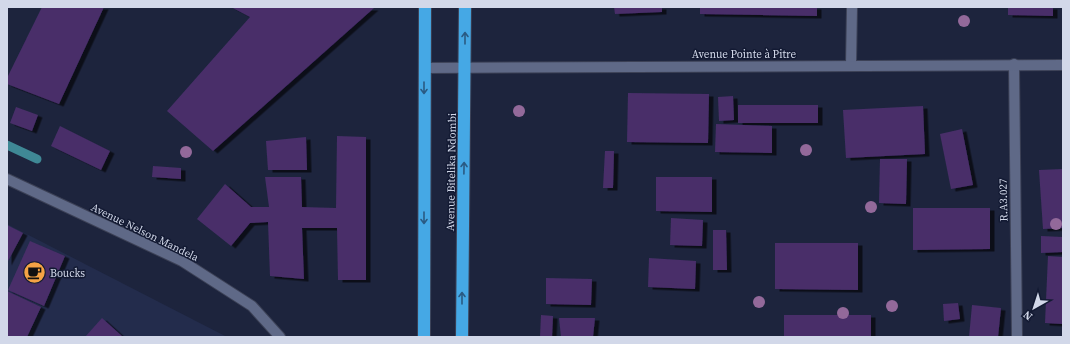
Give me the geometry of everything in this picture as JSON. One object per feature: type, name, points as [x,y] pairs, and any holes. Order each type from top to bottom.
[{"type":"highway","points":[[424,337],[425,7]]},
{"type":"highway","name":"Avenue Bitelika Ndombi","points":[[462,337],[465,7]]},
{"type":"street","points":[[851,65],[852,7]]},
{"type":"street","name":"Avenue Pointe à Pitre","points":[[424,68],[1014,64],[1063,65]]},
{"type":"street","name":"R.A3.027","points":[[1014,64],[1017,337]]},
{"type":"street","name":"Avenue Nelson Mandela","points":[[7,179],[182,261],[252,306],[280,337]]},
{"type":"shaded area","points":[[7,224],[227,337],[7,337]]},
{"type":"building","points":[[42,7],[104,7],[59,104],[7,84],[7,78]]},
{"type":"building","points":[[231,7],[374,8],[213,151],[167,111],[250,17]]},
{"type":"building","points":[[614,7],[662,7],[662,12],[615,14]]},
{"type":"building","points":[[700,7],[817,7],[817,16],[700,14]]},
{"type":"building","points":[[1008,7],[1053,7],[1053,16],[1008,15]]},
{"type":"building","points":[[628,93],[709,94],[708,143],[627,142]]},
{"type":"building","points":[[733,96],[734,120],[719,121],[718,97]]},
{"type":"building","points":[[738,105],[818,105],[818,123],[738,123]]},
{"type":"building","points":[[923,106],[925,154],[846,158],[843,110]]},
{"type":"building","points":[[16,107],[38,115],[32,131],[10,123]]},
{"type":"building","points":[[716,124],[772,126],[772,153],[715,152]]},
{"type":"building","points":[[60,126],[110,151],[101,170],[51,146]]},
{"type":"building","points":[[962,129],[973,185],[951,189],[940,134]]},
{"type":"building","points":[[337,136],[366,137],[366,280],[338,280],[337,228],[302,228],[304,279],[270,276],[268,222],[250,223],[231,246],[197,219],[225,184],[251,207],[269,207],[265,177],[301,177],[302,207],[336,208]]},
{"type":"building","points":[[306,137],[307,170],[268,170],[266,141]]},
{"type":"building","points":[[605,151],[614,151],[613,188],[603,188]]},
{"type":"building","points":[[880,159],[907,159],[906,204],[879,203]]},
{"type":"building","points":[[153,166],[181,168],[181,179],[152,177]]},
{"type":"building","points":[[1063,169],[1063,228],[1043,229],[1039,170]]},
{"type":"building","points":[[656,177],[712,177],[712,212],[656,211]]},
{"type":"building","points":[[913,208],[990,208],[990,249],[913,250]]},
{"type":"building","points":[[671,218],[703,220],[702,246],[670,245]]},
{"type":"building","points":[[7,225],[23,233],[7,263]]},
{"type":"building","points":[[713,230],[726,230],[727,270],[713,270]]},
{"type":"building","points":[[1041,236],[1063,237],[1063,252],[1041,253]]},
{"type":"building","points":[[30,241],[65,256],[44,306],[8,290]]},
{"type":"building","points":[[775,243],[858,243],[858,290],[775,289]]},
{"type":"building","points":[[1048,256],[1063,257],[1063,324],[1045,323]]},
{"type":"building","points":[[649,258],[696,261],[695,289],[648,287]]},
{"type":"building","points":[[546,278],[592,279],[591,305],[546,304]]},
{"type":"building","points":[[7,291],[41,307],[27,337],[7,337]]},
{"type":"building","points":[[958,303],[960,319],[944,321],[943,304]]},
{"type":"building","points":[[972,305],[1001,308],[998,337],[969,337]]},
{"type":"building","points":[[541,315],[553,316],[552,337],[540,337]]},
{"type":"building","points":[[784,315],[871,315],[871,337],[784,337]]},
{"type":"building","points":[[102,318],[123,337],[85,337]]},
{"type":"building","points":[[559,318],[595,318],[593,337],[561,337]]},
{"type":"waterway","points":[[7,145],[37,159]]},
{"type":"place","name":"Boucks","points":[[35,273]]}]
